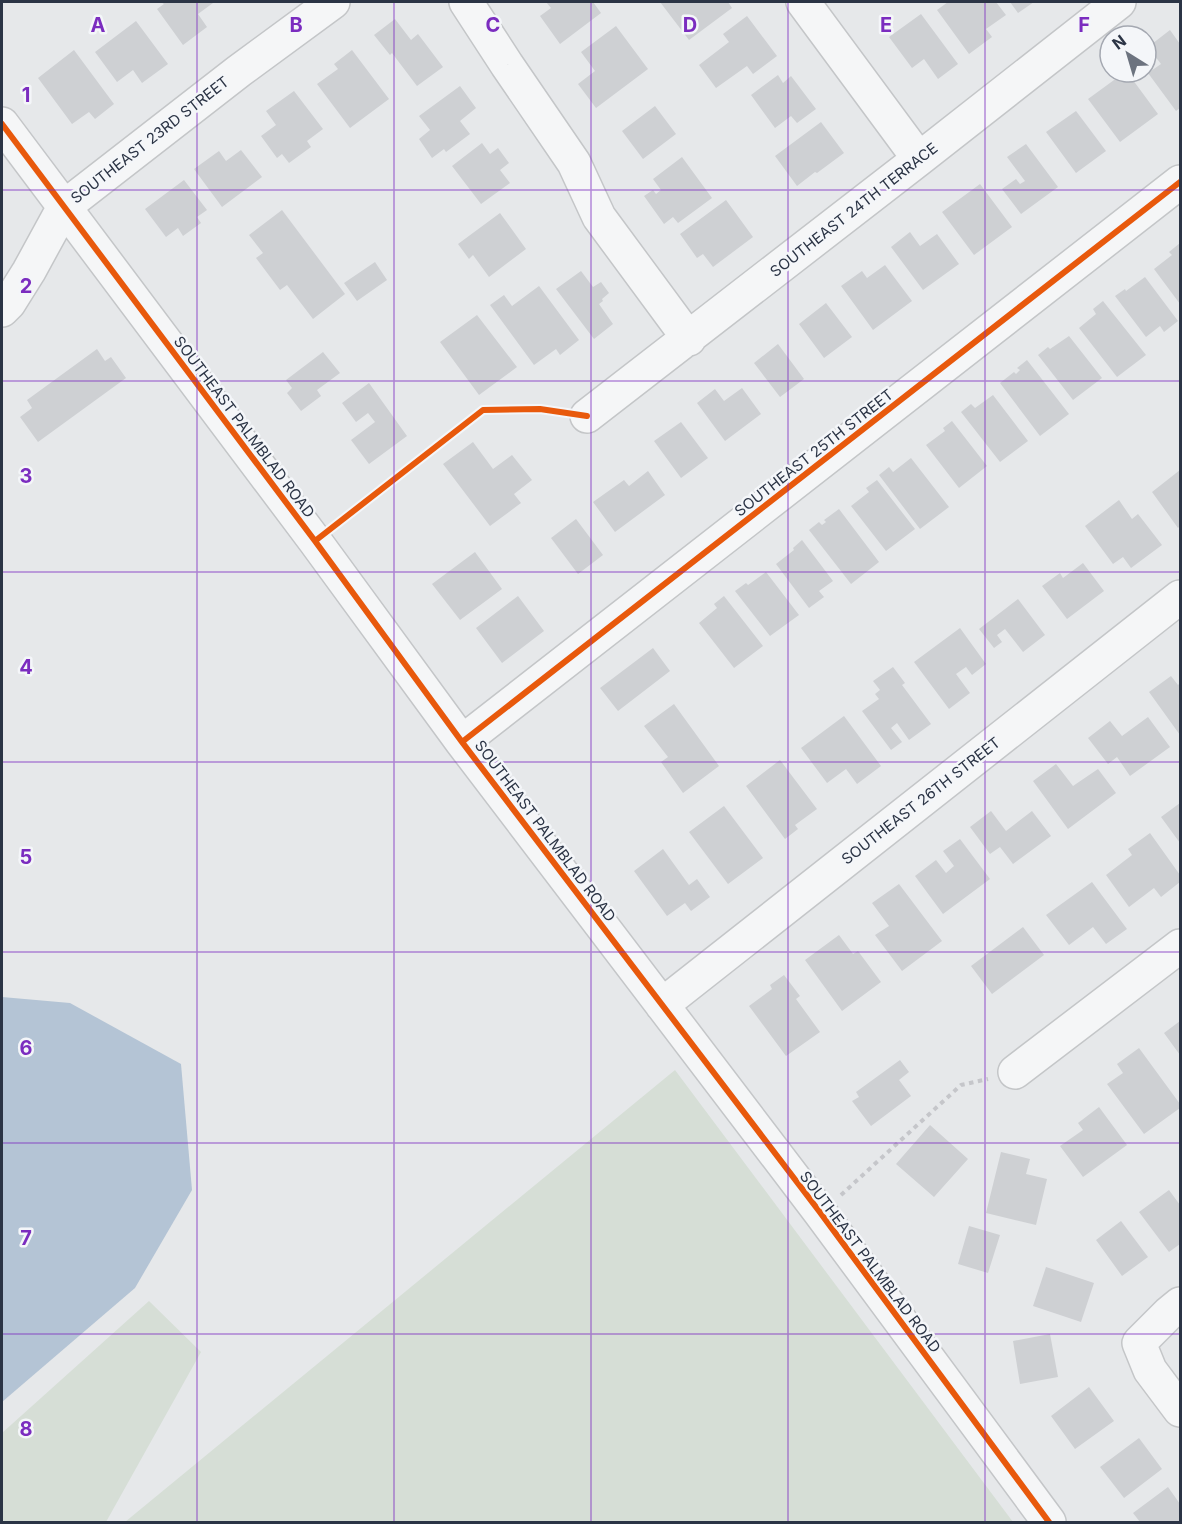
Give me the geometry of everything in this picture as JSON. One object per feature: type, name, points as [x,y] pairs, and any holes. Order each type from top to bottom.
[{"type":"street","name":"SOUTHEAST 23RD STREET","points":[[2,310],[29,272],[64,207],[239,70],[333,2]]},
{"type":"street","points":[[466,2],[574,163],[599,217],[689,339]]},
{"type":"street","points":[[803,2],[919,159]]},
{"type":"street","name":"SOUTHEAST 24TH TERRACE","points":[[587,416],[689,339],[1119,2]]},
{"type":"street","name":"SOUTHEAST PALMBLAD ROAD","points":[[2,124],[315,541],[462,742],[819,1211],[1049,1522]]},
{"type":"street","name":"SOUTHEAST 25TH STREET","points":[[462,742],[1180,182]]},
{"type":"street","name":"SOUTHEAST 26TH STREET","points":[[662,1005],[1180,597]]},
{"type":"street","points":[[1016,1072],[1180,946]]},
{"type":"street","points":[[1180,1304],[1139,1344],[1150,1370],[1180,1410]]},
{"type":"path","points":[[819,1211],[844,1193],[961,1085],[1016,1072]]},
{"type":"shaded area","points":[[675,1070],[1013,1522],[125,1522]]},
{"type":"shaded area","points":[[149,1301],[201,1352],[106,1522],[2,1522],[2,1433]]},
{"type":"water","points":[[2,997],[70,1003],[181,1064],[192,1190],[135,1288],[2,1402]]},
{"type":"building","points":[[161,2],[212,2],[198,14],[207,27],[183,45],[157,9],[164,4]]},
{"type":"building","points":[[546,2],[593,2],[601,13],[560,44],[540,16],[551,8]]},
{"type":"building","points":[[660,2],[728,2],[732,8],[689,40]]},
{"type":"building","points":[[948,2],[996,2],[1006,15],[986,29],[992,37],[969,54],[937,10]]},
{"type":"building","points":[[1010,2],[1034,2],[1018,13]]},
{"type":"building","points":[[921,14],[958,64],[938,79],[924,59],[912,68],[889,37]]},
{"type":"building","points":[[747,16],[777,56],[753,74],[747,66],[716,88],[699,65],[729,42],[723,34]]},
{"type":"building","points":[[395,19],[411,40],[418,34],[443,67],[417,86],[392,53],[390,55],[374,35]]},
{"type":"building","points":[[136,21],[168,64],[142,83],[133,70],[117,82],[95,52]]},
{"type":"building","points":[[616,26],[648,69],[596,108],[578,84],[595,71],[581,52]]},
{"type":"building","points":[[1170,30],[1180,44],[1180,108],[1176,111],[1156,84],[1158,84],[1158,66],[1161,64],[1158,60],[1158,39]]},
{"type":"building","points":[[74,50],[114,104],[95,119],[89,112],[72,124],[38,78]]},
{"type":"building","points":[[352,50],[389,99],[350,128],[317,84],[338,69],[334,64]]},
{"type":"building","points":[[778,75],[783,83],[791,76],[816,109],[797,123],[791,116],[775,128],[751,95]]},
{"type":"building","points":[[1109,84],[1136,84],[1158,114],[1120,142],[1088,99]]},
{"type":"building","points":[[460,86],[476,108],[460,121],[470,134],[446,152],[444,149],[432,158],[419,139],[430,130],[419,116]]},
{"type":"building","points":[[294,91],[323,129],[307,141],[311,147],[289,163],[282,154],[277,158],[261,136],[276,125],[266,111]]},
{"type":"building","points":[[655,106],[676,134],[643,159],[622,131]]},
{"type":"building","points":[[1076,111],[1106,151],[1076,173],[1046,132]]},
{"type":"building","points":[[821,122],[844,153],[797,186],[775,156]]},
{"type":"building","points":[[482,143],[490,154],[498,148],[509,163],[500,170],[510,183],[481,204],[452,166]]},
{"type":"building","points":[[1026,144],[1058,187],[1021,214],[1002,189],[1016,179],[1020,184],[1025,181],[1007,157]]},
{"type":"building","points":[[241,150],[262,177],[222,207],[194,169],[219,151],[226,161]]},
{"type":"building","points":[[682,157],[712,198],[678,223],[673,217],[664,224],[644,196],[653,190],[656,194],[661,190],[653,179]]},
{"type":"building","points":[[184,180],[207,210],[197,217],[201,223],[183,236],[178,228],[166,237],[145,209]]},
{"type":"building","points":[[980,184],[1012,227],[974,255],[942,212]]},
{"type":"building","points":[[726,200],[753,237],[713,267],[703,254],[697,258],[680,234]]},
{"type":"building","points":[[282,210],[345,294],[313,319],[287,285],[280,290],[256,258],[263,253],[249,235]]},
{"type":"building","points":[[500,213],[526,249],[489,277],[473,255],[469,259],[458,244]]},
{"type":"building","points":[[910,232],[920,246],[937,234],[959,264],[923,290],[891,247]]},
{"type":"building","points":[[1180,243],[1180,304],[1154,269],[1172,255],[1169,252]]},
{"type":"building","points":[[375,262],[387,280],[357,301],[344,283]]},
{"type":"building","points":[[885,265],[912,301],[873,330],[841,286],[862,271],[867,278]]},
{"type":"building","points":[[581,271],[593,287],[601,282],[609,293],[599,304],[613,324],[594,339],[556,289]]},
{"type":"building","points":[[1145,277],[1178,321],[1164,332],[1160,326],[1146,337],[1115,296]]},
{"type":"building","points":[[539,286],[579,340],[560,355],[556,349],[534,365],[490,305],[504,295],[512,306]]},
{"type":"building","points":[[1103,301],[1146,355],[1117,377],[1079,328],[1096,314],[1093,309]]},
{"type":"building","points":[[826,303],[852,337],[824,358],[799,324]]},
{"type":"building","points":[[477,315],[517,367],[479,395],[440,342]]},
{"type":"building","points":[[1069,336],[1102,378],[1073,400],[1038,355]]},
{"type":"building","points":[[778,344],[804,379],[780,397],[754,363]]},
{"type":"building","points":[[97,349],[105,361],[111,357],[126,378],[38,442],[20,417],[32,408],[27,400]]},
{"type":"building","points":[[323,352],[340,373],[317,390],[321,396],[301,411],[287,393],[292,388],[286,380]]},
{"type":"building","points":[[1027,360],[1069,414],[1040,436],[1000,383],[1014,372],[1016,374],[1020,370],[1017,368]]},
{"type":"building","points":[[369,383],[407,436],[369,464],[351,440],[375,422],[368,413],[356,422],[342,403]]},
{"type":"building","points":[[742,388],[761,414],[725,441],[697,403],[715,389],[724,401]]},
{"type":"building","points":[[993,395],[1028,441],[1000,462],[961,412],[971,404],[975,408]]},
{"type":"building","points":[[952,421],[987,466],[959,488],[926,445],[945,431],[943,428]]},
{"type":"building","points":[[681,422],[708,458],[681,478],[654,441]]},
{"type":"building","points":[[473,442],[493,469],[512,455],[532,480],[514,494],[521,503],[490,526],[443,464]]},
{"type":"building","points":[[911,458],[949,507],[920,529],[879,475],[889,467],[893,472]]},
{"type":"building","points":[[1180,470],[1180,526],[1178,528],[1152,492]]},
{"type":"building","points":[[648,471],[665,495],[615,532],[593,502],[624,480],[629,486]]},
{"type":"building","points":[[877,480],[915,529],[886,551],[851,506],[869,492],[866,488]]},
{"type":"building","points":[[1119,500],[1132,519],[1138,514],[1162,545],[1131,568],[1123,557],[1113,564],[1085,526]]},
{"type":"building","points":[[839,509],[879,562],[851,584],[809,530],[819,522],[822,525],[826,522],[824,520]]},
{"type":"building","points":[[576,519],[603,555],[578,574],[551,538]]},
{"type":"building","points":[[802,540],[833,581],[819,591],[824,597],[809,608],[776,564],[794,550],[793,548]]},
{"type":"building","points":[[475,552],[502,589],[460,620],[432,584]]},
{"type":"building","points":[[1083,563],[1104,591],[1067,619],[1042,586],[1060,573],[1063,578]]},
{"type":"building","points":[[766,572],[799,615],[770,636],[735,591]]},
{"type":"building","points":[[518,596],[544,631],[502,663],[476,628]]},
{"type":"building","points":[[724,596],[763,646],[734,668],[699,623],[717,608],[714,604]]},
{"type":"building","points":[[1018,599],[1045,635],[1023,652],[1005,629],[997,635],[1002,642],[994,648],[979,629]]},
{"type":"building","points":[[960,628],[986,664],[972,675],[966,667],[956,674],[970,693],[949,709],[914,662]]},
{"type":"building","points":[[653,648],[670,671],[618,711],[600,688]]},
{"type":"building","points":[[893,667],[905,683],[902,685],[931,724],[909,740],[897,723],[891,728],[902,742],[891,750],[862,711],[879,699],[875,694],[880,690],[873,681]]},
{"type":"building","points":[[1171,676],[1178,685],[1180,683],[1180,735],[1149,692]]},
{"type":"building","points":[[674,704],[719,766],[683,793],[661,762],[668,757],[644,726]]},
{"type":"building","points":[[844,716],[881,766],[857,784],[846,769],[827,783],[801,748]]},
{"type":"building","points":[[1148,717],[1170,747],[1130,776],[1117,757],[1108,764],[1088,738],[1110,721],[1122,736]]},
{"type":"building","points":[[780,760],[817,809],[795,825],[798,829],[785,839],[746,786]]},
{"type":"building","points":[[1056,764],[1073,786],[1098,769],[1116,793],[1068,829],[1033,781]]},
{"type":"building","points":[[1180,803],[1180,843],[1161,817]]},
{"type":"building","points":[[724,806],[763,858],[728,884],[689,832]]},
{"type":"building","points":[[991,811],[1006,831],[1032,811],[1051,836],[1013,864],[1000,847],[990,854],[970,827]]},
{"type":"building","points":[[1150,833],[1180,875],[1180,882],[1161,897],[1154,888],[1129,907],[1106,875],[1132,855],[1128,849]]},
{"type":"building","points":[[960,839],[990,879],[943,914],[915,876],[936,860],[946,873],[954,866],[943,851]]},
{"type":"building","points":[[663,849],[689,885],[697,879],[710,897],[691,911],[685,903],[667,916],[634,871]]},
{"type":"building","points":[[1092,882],[1127,929],[1106,944],[1093,927],[1069,945],[1046,915]]},
{"type":"building","points":[[899,884],[942,941],[902,971],[875,935],[889,926],[872,903]]},
{"type":"building","points":[[1023,927],[1044,955],[992,994],[971,966]]},
{"type":"building","points":[[839,935],[853,954],[858,951],[881,982],[842,1011],[805,960]]},
{"type":"building","points":[[784,975],[800,996],[796,999],[820,1032],[786,1056],[749,1006],[772,989],[770,985]]},
{"type":"building","points":[[1180,1021],[1180,1055],[1164,1033]]},
{"type":"building","points":[[1139,1048],[1180,1104],[1180,1108],[1144,1134],[1107,1084],[1123,1073],[1117,1064]]},
{"type":"building","points":[[900,1060],[909,1072],[899,1080],[911,1096],[871,1126],[852,1101],[859,1097],[856,1092]]},
{"type":"building","points":[[1099,1107],[1127,1145],[1083,1177],[1060,1146],[1083,1130],[1078,1123]]},
{"type":"building","points":[[930,1125],[968,1159],[934,1197],[896,1164]]},
{"type":"building","points":[[1001,1152],[1030,1159],[1026,1174],[1047,1179],[1036,1225],[986,1213]]},
{"type":"building","points":[[1169,1190],[1180,1205],[1180,1244],[1169,1252],[1139,1212]]},
{"type":"building","points":[[1121,1221],[1148,1257],[1122,1276],[1096,1240]]},
{"type":"building","points":[[969,1226],[1000,1235],[988,1273],[958,1264]]},
{"type":"building","points":[[1046,1267],[1094,1283],[1081,1322],[1033,1306]]},
{"type":"building","points":[[1050,1334],[1058,1377],[1020,1384],[1013,1341]]},
{"type":"building","points":[[1089,1387],[1114,1421],[1075,1449],[1051,1416]]},
{"type":"building","points":[[1139,1438],[1162,1469],[1124,1498],[1100,1467]]},
{"type":"building","points":[[1168,1487],[1180,1504],[1180,1522],[1140,1522],[1133,1513]]},
{"type":"cycle path","points":[[2,124],[315,541],[462,742],[819,1211],[1049,1522]]},
{"type":"cycle path","points":[[462,742],[1180,182]]},
{"type":"cycle path","points":[[315,541],[483,410],[540,409],[587,416]]}]
